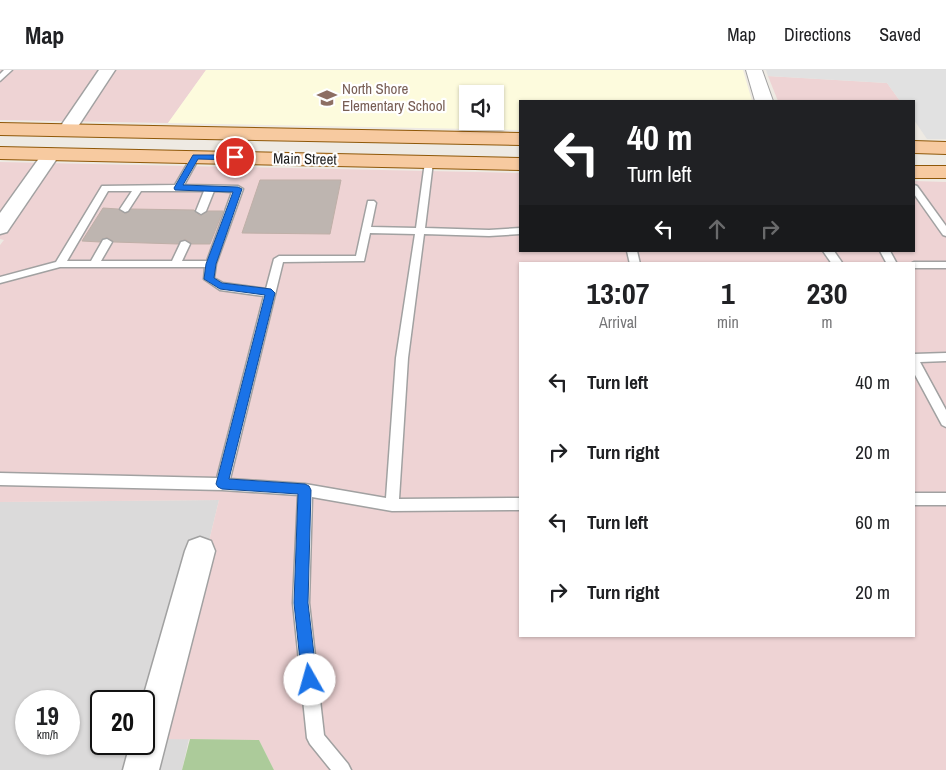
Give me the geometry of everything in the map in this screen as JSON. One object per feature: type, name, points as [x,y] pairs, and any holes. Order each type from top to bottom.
[{"type":"main road","name":"Main Street","points":[[0,129],[519,139]]},
{"type":"main road","points":[[915,147],[946,148]]},
{"type":"main road","name":"Main Street","points":[[0,153],[519,164]]},
{"type":"main road","points":[[915,172],[946,172]]},
{"type":"street","points":[[67,130],[107,70]]},
{"type":"street","points":[[754,70],[764,100]]},
{"type":"street","points":[[0,228],[51,154]]},
{"type":"street","points":[[141,770],[200,551]]},
{"type":"lane","points":[[0,80],[8,70]]},
{"type":"lane","points":[[178,188],[196,156]]},
{"type":"lane","points":[[392,505],[402,358],[429,162]]},
{"type":"lane","points":[[60,264],[105,188],[238,189],[211,264],[209,279],[220,286],[271,293]]},
{"type":"lane","points":[[125,209],[138,188]]},
{"type":"lane","points":[[201,211],[210,188]]},
{"type":"lane","points":[[915,189],[946,233]]},
{"type":"lane","points":[[222,484],[279,259],[360,259],[371,203]]},
{"type":"lane","points":[[366,230],[489,234],[519,231]]},
{"type":"lane","points":[[94,264],[107,242]]},
{"type":"lane","points":[[175,264],[185,244]]},
{"type":"lane","points":[[829,252],[836,262]]},
{"type":"lane","points":[[0,280],[60,264],[211,264]]},
{"type":"lane","points":[[915,265],[946,264]]},
{"type":"lane","points":[[915,358],[946,357]]},
{"type":"lane","points":[[915,364],[946,422]]},
{"type":"lane","points":[[0,479],[222,484],[305,490],[392,505],[519,504]]},
{"type":"lane","points":[[305,490],[301,603],[316,738],[342,770]]},
{"type":"lane","points":[[915,499],[946,499]]},
{"type":"shaded area","points":[[0,70],[206,70],[168,123],[0,120]]},
{"type":"shaded area","name":"North Shore Elementary School","points":[[206,70],[743,70],[752,100],[519,100],[519,130],[504,130],[504,85],[459,85],[459,129],[168,123]]},
{"type":"shaded area","points":[[766,70],[946,70],[946,139],[927,139],[915,121],[915,100],[899,100],[887,83],[768,76]]},
{"type":"shaded area","points":[[768,76],[887,83],[899,100],[778,100]]},
{"type":"shaded area","points":[[0,162],[519,173],[519,252],[915,252],[915,181],[946,182],[946,770],[274,770],[259,740],[161,739],[219,500],[0,502],[0,245],[4,240],[0,239]]},
{"type":"shaded area","points":[[219,500],[161,739],[189,739],[182,770],[0,770],[0,502]]},
{"type":"green space","points":[[190,739],[259,740],[274,770],[182,770]]},
{"type":"building","points":[[260,180],[341,180],[330,234],[242,233]]},
{"type":"building","points":[[103,208],[118,209],[126,214],[131,209],[194,210],[200,216],[208,211],[223,211],[210,244],[192,244],[185,239],[178,244],[114,242],[107,237],[100,242],[82,241]]},
{"type":"place","name":"North Shore Elementary School","points":[[327,98]]},
{"type":"route","points":[[235,157],[196,156],[178,188],[238,189],[211,264],[209,279],[220,286],[271,293],[222,484],[305,490],[301,603],[310,680]]}]
